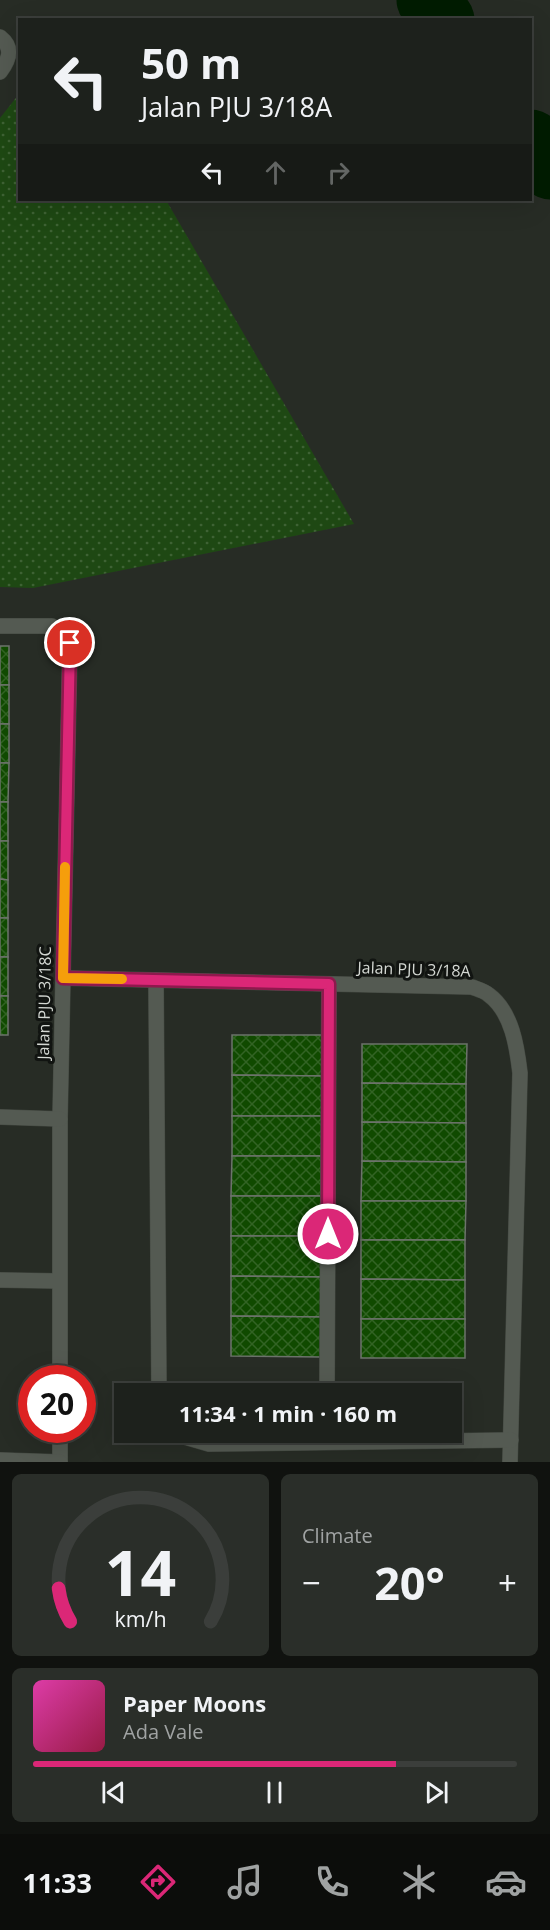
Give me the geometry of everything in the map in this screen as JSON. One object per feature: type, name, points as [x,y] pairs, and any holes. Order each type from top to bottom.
[{"type":"street","points":[[0,37],[5,41],[10,52],[0,72]]},
{"type":"street","name":"Jalan PJU 3/18C","points":[[0,626],[52,626],[70,643],[60,1119],[60,1365]]},
{"type":"street","name":"Jalan PJU 3/18A","points":[[63,978],[472,987],[489,994],[502,1011],[517,1043],[520,1073],[510,1462]]},
{"type":"street","points":[[156,980],[159,1383]]},
{"type":"street","points":[[327,1383],[329,984]]},
{"type":"street","points":[[0,1117],[60,1119]]},
{"type":"street","points":[[0,1280],[59,1281]]},
{"type":"street","points":[[462,1439],[511,1440]]},
{"type":"street","points":[[0,1460],[60,1462],[60,1443]]},
{"type":"street","points":[[206,1443],[229,1443]]},
{"type":"green space","points":[[18,95],[18,201],[167,201],[354,524],[33,588],[0,587],[0,118]]},
{"type":"building","points":[[0,646],[9,646],[9,685],[0,685]]},
{"type":"building","points":[[0,685],[9,685],[9,724],[0,724]]},
{"type":"building","points":[[0,724],[9,724],[9,763],[0,763]]},
{"type":"building","points":[[0,763],[9,763],[8,802],[0,802]]},
{"type":"building","points":[[0,802],[8,802],[8,841],[0,841]]},
{"type":"building","points":[[0,841],[8,841],[8,880],[0,879]]},
{"type":"building","points":[[0,879],[8,880],[8,918],[0,918]]},
{"type":"building","points":[[0,918],[8,918],[8,957],[0,957]]},
{"type":"building","points":[[0,957],[8,957],[8,996],[0,996]]},
{"type":"building","points":[[0,996],[8,996],[8,1035],[0,1035]]},
{"type":"building","points":[[232,1035],[324,1035],[324,1076],[232,1075]]},
{"type":"building","points":[[362,1044],[467,1044],[466,1084],[362,1083]]},
{"type":"building","points":[[232,1075],[324,1076],[323,1116],[232,1116]]},
{"type":"building","points":[[362,1083],[466,1084],[466,1123],[362,1122]]},
{"type":"building","points":[[232,1116],[323,1116],[323,1156],[232,1156]]},
{"type":"building","points":[[362,1122],[466,1123],[466,1162],[362,1161]]},
{"type":"building","points":[[232,1156],[323,1156],[323,1196],[231,1196]]},
{"type":"building","points":[[362,1161],[466,1162],[466,1201],[361,1201]]},
{"type":"building","points":[[231,1196],[323,1196],[323,1236],[231,1236]]},
{"type":"building","points":[[361,1201],[466,1201],[465,1240],[361,1240]]},
{"type":"building","points":[[231,1236],[323,1236],[323,1277],[231,1276]]},
{"type":"building","points":[[361,1240],[465,1240],[465,1280],[361,1279]]},
{"type":"building","points":[[231,1276],[323,1277],[323,1317],[231,1316]]},
{"type":"building","points":[[361,1279],[465,1280],[465,1319],[361,1319]]},
{"type":"building","points":[[231,1316],[323,1317],[322,1357],[231,1356]]},
{"type":"building","points":[[361,1319],[465,1319],[465,1358],[361,1358]]},
{"type":"waterway","points":[[428,0],[442,18]]},
{"type":"waterway","points":[[532,142],[550,168]]},
{"type":"slow traffic","points":[[65,867],[63,978],[122,979]]},
{"type":"route","points":[[70,643],[63,978],[329,984],[328,1234]]}]
